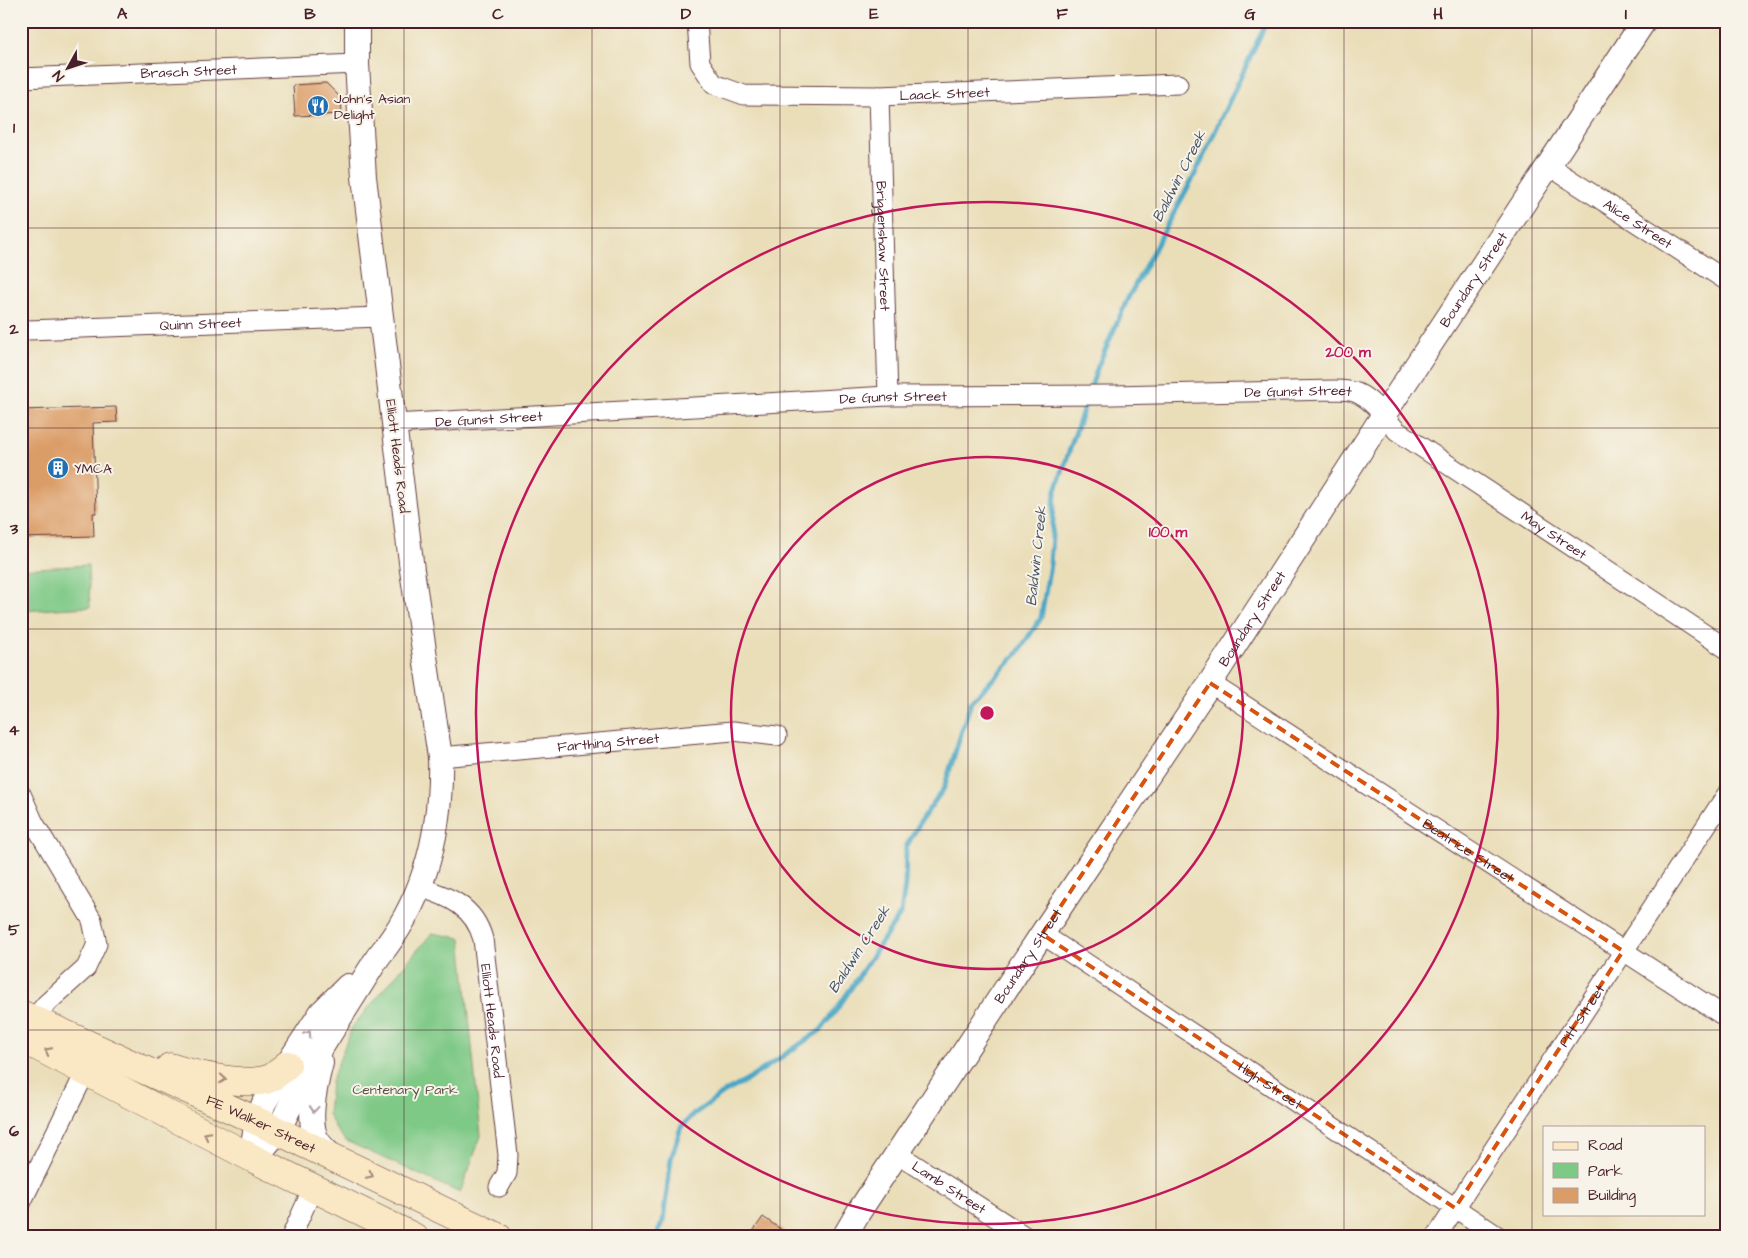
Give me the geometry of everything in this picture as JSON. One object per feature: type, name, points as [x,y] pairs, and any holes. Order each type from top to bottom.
[{"type":"main road","name":"FE Walker Street","points":[[25,1028],[75,1038],[268,1126],[498,1237]]},
{"type":"main road","points":[[25,1028],[86,1071],[252,1158],[414,1237]]},
{"type":"main road","points":[[75,1038],[196,1075],[214,1078],[261,1081],[270,1078],[287,1065]]},
{"type":"street","name":"Elliott Heads Road","points":[[252,1158],[268,1126],[309,1067],[413,903],[436,833],[441,783],[440,757],[412,570],[364,177],[357,64],[357,21]]},
{"type":"street","name":"Laack Street","points":[[697,21],[700,63],[714,84],[744,94],[879,96],[1178,84]]},
{"type":"street","name":"Boundary Street","points":[[844,1237],[1644,21]]},
{"type":"street","name":"Brasch Street","points":[[21,78],[357,64]]},
{"type":"street","name":"Briggenshaw Street","points":[[879,96],[888,396]]},
{"type":"street","name":"Alice Street","points":[[1549,166],[1727,281]]},
{"type":"street","name":"Quinn Street","points":[[21,328],[28,330],[380,317]]},
{"type":"street","name":"De Gunst Street","points":[[394,424],[888,396],[1068,396],[1334,390],[1357,393],[1367,399],[1383,416]]},
{"type":"street","name":"May Street","points":[[1383,416],[1397,431],[1727,649]]},
{"type":"street","name":"Beatrice Street","points":[[1210,683],[1727,1018]]},
{"type":"street","name":"Farthing Street","points":[[440,757],[733,731],[777,736]]},
{"type":"street","points":[[21,794],[34,823],[92,920],[97,944],[86,968],[46,1004],[25,1028]]},
{"type":"street","name":"Pitt Street","points":[[1436,1237],[1727,794]]},
{"type":"street","name":"Elliott Heads Road","points":[[419,886],[442,894],[465,909],[475,918],[483,939],[508,1155],[507,1173],[498,1187]]},
{"type":"street","name":"High Street","points":[[1042,934],[1499,1237]]},
{"type":"street","name":"Elliott Heads Road","points":[[268,1126],[264,1103],[287,1065],[321,1013],[378,957]]},
{"type":"street","points":[[331,1156],[316,1139],[313,1118],[319,1070],[332,1028]]},
{"type":"street","points":[[21,1203],[86,1071]]},
{"type":"street","name":"Lamb Street","points":[[898,1154],[1026,1237]]},
{"type":"street","points":[[291,1237],[313,1188]]},
{"type":"street","name":"Boundary Street","points":[[836,1237],[858,1213]]},
{"type":"highlighted area","points":[[1210,683],[1623,951],[1455,1208],[1042,934]]},
{"type":"green space","points":[[88,565],[90,607],[21,611],[21,569]]},
{"type":"green space","name":"Centenary Park","points":[[432,933],[461,938],[481,1136],[460,1193],[346,1141],[337,1131],[328,1114],[331,1082],[352,1027]]},
{"type":"building","name":"John's Asian Delight","points":[[326,83],[341,98],[342,114],[295,116],[293,85]]},
{"type":"building","name":"YMCA","points":[[116,407],[117,422],[93,423],[96,513],[93,513],[94,536],[21,538],[21,410]]},
{"type":"building","points":[[763,1217],[792,1237],[749,1237]]},
{"type":"waterway","name":"Baldwin Creek","points":[[656,1237],[663,1221],[671,1159],[681,1127],[694,1114],[725,1092],[746,1081],[821,1030],[901,913],[905,885],[906,847],[922,819],[944,788],[971,702],[1017,654],[1041,618],[1050,564],[1055,493],[1098,366],[1128,298],[1195,174],[1267,21]]},
{"type":"place","name":"John's Asian Delight","points":[[318,106]]},
{"type":"place","name":"YMCA","points":[[58,468]]}]
